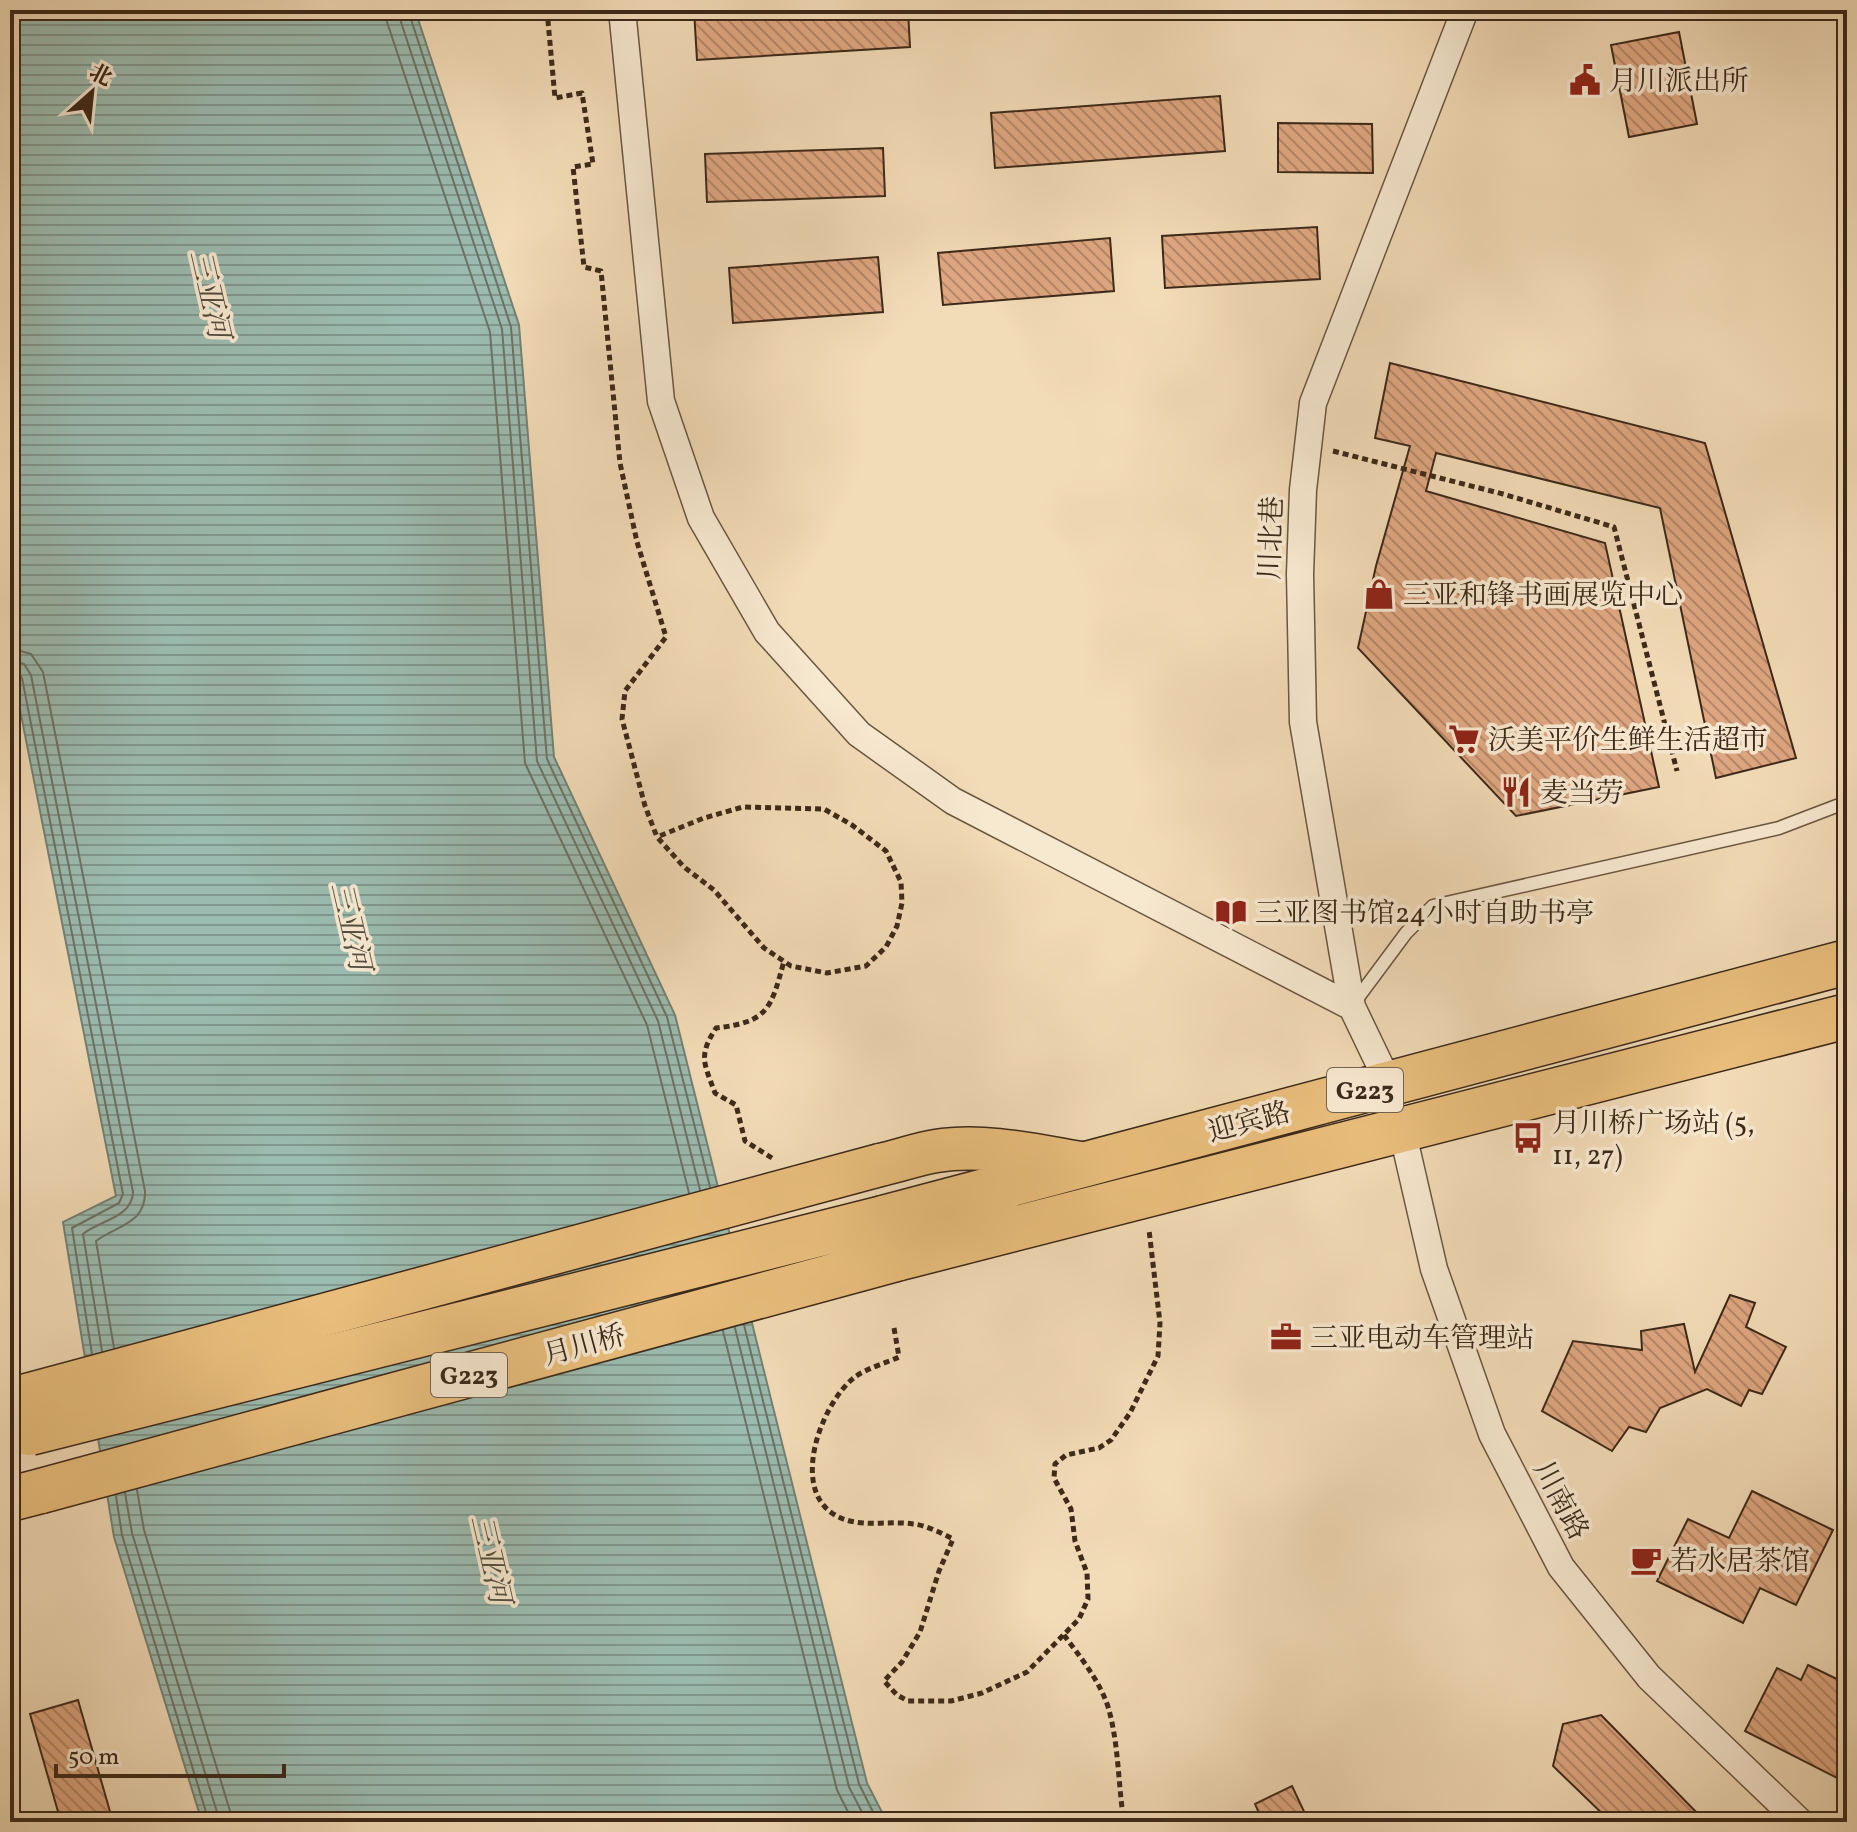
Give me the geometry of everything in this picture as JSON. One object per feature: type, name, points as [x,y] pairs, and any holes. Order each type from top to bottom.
[{"type":"highway","name":"迎宾路","points":[[883,1218],[1847,962]]},
{"type":"highway","name":"迎宾路","points":[[896,1259],[1847,1016]]},
{"type":"highway","name":"月川桥","points":[[18,1416],[883,1218]]},
{"type":"highway","name":"月川桥","points":[[25,1495],[896,1259]]},
{"type":"main road","points":[[18,1416],[937,1151],[1020,1153],[1086,1164]]},
{"type":"street","points":[[622,10],[661,401],[701,518],[767,632],[859,734],[953,801],[1352,1007]]},
{"type":"street","name":"川北巷","points":[[1389,1084],[1352,1007],[1303,722],[1300,574],[1303,490],[1313,403],[1465,10]]},
{"type":"street","name":"川南路","points":[[1402,1130],[1434,1269],[1492,1434],[1561,1567],[1649,1677],[1800,1822]]},
{"type":"lane","points":[[1352,1007],[1406,933],[1433,906],[1779,828],[1847,802]]},
{"type":"path","points":[[547,10],[555,98],[582,93],[593,164],[573,167],[584,267],[601,271],[620,463],[637,542],[666,637],[625,691],[622,719],[645,806],[657,837],[684,867],[714,890],[764,948],[791,966],[827,973],[866,966],[886,947],[897,926],[902,903],[901,882],[886,851],[852,825],[824,809],[743,807],[704,818],[657,837]]},
{"type":"path","points":[[1308,445],[1503,494],[1614,527],[1677,771]]},
{"type":"path","points":[[775,1160],[745,1141],[736,1105],[715,1093],[705,1066],[705,1045],[716,1028],[746,1025],[773,1002],[784,961]]},
{"type":"path","points":[[894,1328],[899,1357],[855,1376],[830,1405],[817,1436],[811,1467],[817,1496],[833,1515],[855,1522],[917,1524],[953,1539],[939,1571],[920,1632],[902,1662],[884,1681],[897,1695],[908,1701],[951,1701],[982,1693],[1027,1672],[1079,1619],[1088,1599],[1087,1573],[1075,1541],[1071,1509],[1054,1478],[1055,1464],[1066,1455],[1099,1448],[1111,1440],[1130,1413],[1158,1356],[1160,1323],[1144,1196]]},
{"type":"path","points":[[1064,1635],[1090,1671],[1108,1708],[1119,1768],[1124,1822]]},
{"type":"water","name":"三亚河","points":[[10,10],[415,10],[519,325],[554,757],[675,1015],[867,1783],[887,1822],[202,1822],[114,1537],[63,1222],[116,1196],[10,659]]},
{"type":"building","points":[[694,10],[908,10],[910,47],[697,60]]},
{"type":"building","points":[[1679,32],[1697,124],[1629,137],[1611,45]]},
{"type":"building","points":[[1220,96],[1225,151],[995,168],[991,113]]},
{"type":"building","points":[[1278,123],[1372,124],[1373,173],[1278,172]]},
{"type":"building","points":[[883,148],[885,196],[707,202],[705,154]]},
{"type":"building","points":[[1317,227],[1320,279],[1165,288],[1162,236]]},
{"type":"building","points":[[1110,238],[1114,291],[943,305],[938,253]]},
{"type":"building","points":[[878,257],[883,312],[733,323],[729,268]]},
{"type":"building","points":[[1390,363],[1705,443],[1796,758],[1716,778],[1660,508],[1436,453],[1426,491],[1605,543],[1659,787],[1516,816],[1358,648],[1376,566],[1410,446],[1375,438]]},
{"type":"building","points":[[1730,1295],[1755,1303],[1746,1327],[1786,1347],[1762,1394],[1749,1390],[1741,1406],[1707,1389],[1660,1408],[1646,1432],[1629,1427],[1612,1451],[1542,1411],[1573,1341],[1642,1350],[1641,1331],[1684,1324],[1695,1372]]},
{"type":"building","points":[[1752,1491],[1833,1530],[1796,1605],[1760,1588],[1743,1623],[1657,1581],[1688,1519],[1729,1538]]},
{"type":"building","points":[[1808,1665],[1847,1684],[1847,1783],[1745,1731],[1777,1668],[1801,1680]]},
{"type":"building","points":[[78,1700],[113,1822],[61,1822],[30,1714]]},
{"type":"building","points":[[1601,1715],[1706,1822],[1611,1822],[1553,1766],[1563,1724]]},
{"type":"building","points":[[1292,1786],[1309,1822],[1263,1822],[1255,1804]]},
{"type":"place","name":"月川派出所","points":[[1585,80]]},
{"type":"place","name":"三亚和锋书画展览中心","points":[[1379,594]]},
{"type":"place","name":"沃美平价生鲜生活超市","points":[[1464,739]]},
{"type":"place","name":"麦当劳","points":[[1516,792]]},
{"type":"place","name":"三亚图书馆24小时自助书亭","points":[[1231,912]]},
{"type":"place","name":"月川桥广场站 (5, 11, 27)","points":[[1528,1138]]},
{"type":"place","name":"三亚电动车管理站","points":[[1286,1337]]},
{"type":"place","name":"若水居茶馆","points":[[1646,1560]]}]
